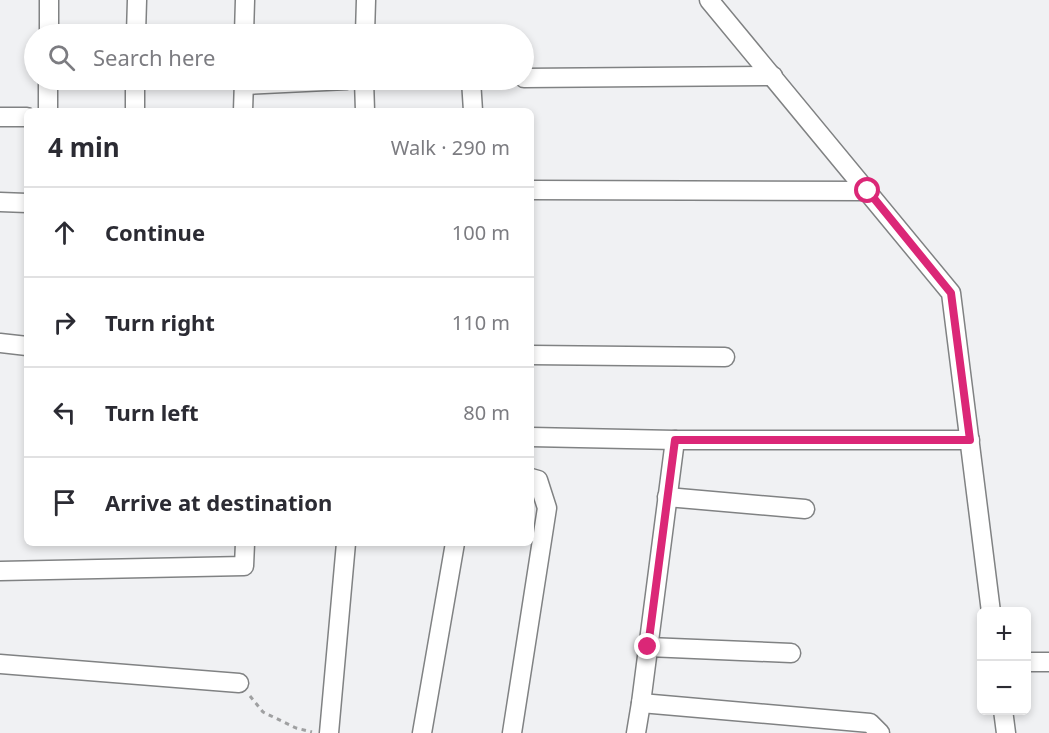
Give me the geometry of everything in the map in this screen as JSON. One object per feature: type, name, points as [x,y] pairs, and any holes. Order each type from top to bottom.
[{"type":"street","points":[[49,0],[49,24]]},
{"type":"street","points":[[136,0],[136,24]]},
{"type":"street","points":[[244,24],[245,0]]},
{"type":"street","points":[[365,24],[366,0]]},
{"type":"street","points":[[709,0],[951,293],[990,607]]},
{"type":"street","points":[[534,78],[773,76]]},
{"type":"street","points":[[48,90],[48,108]]},
{"type":"street","points":[[135,90],[135,108]]},
{"type":"street","points":[[243,108],[244,90]]},
{"type":"street","points":[[364,90],[365,108]]},
{"type":"street","points":[[472,90],[473,108]]},
{"type":"street","points":[[0,117],[24,117]]},
{"type":"street","points":[[534,190],[868,191]]},
{"type":"street","points":[[0,201],[24,203]]},
{"type":"street","points":[[0,343],[24,346]]},
{"type":"street","points":[[534,355],[725,357]]},
{"type":"street","points":[[534,437],[675,440],[970,440]]},
{"type":"street","points":[[636,733],[675,440]]},
{"type":"street","points":[[512,733],[547,508],[538,480],[534,479]]},
{"type":"street","points":[[667,497],[805,509]]},
{"type":"street","points":[[0,571],[244,566],[245,546]]},
{"type":"street","points":[[329,733],[346,546]]},
{"type":"street","points":[[422,733],[454,546]]},
{"type":"street","points":[[648,647],[790,653]]},
{"type":"street","points":[[1031,662],[1049,662]]},
{"type":"street","points":[[0,664],[239,683]]},
{"type":"street","points":[[641,703],[870,723],[880,733]]},
{"type":"street","points":[[1004,715],[1006,733]]},
{"type":"path","points":[[239,683],[263,712],[296,728],[319,733]]},
{"type":"route","points":[[648,647],[675,440],[970,440],[951,293],[868,191]]}]
